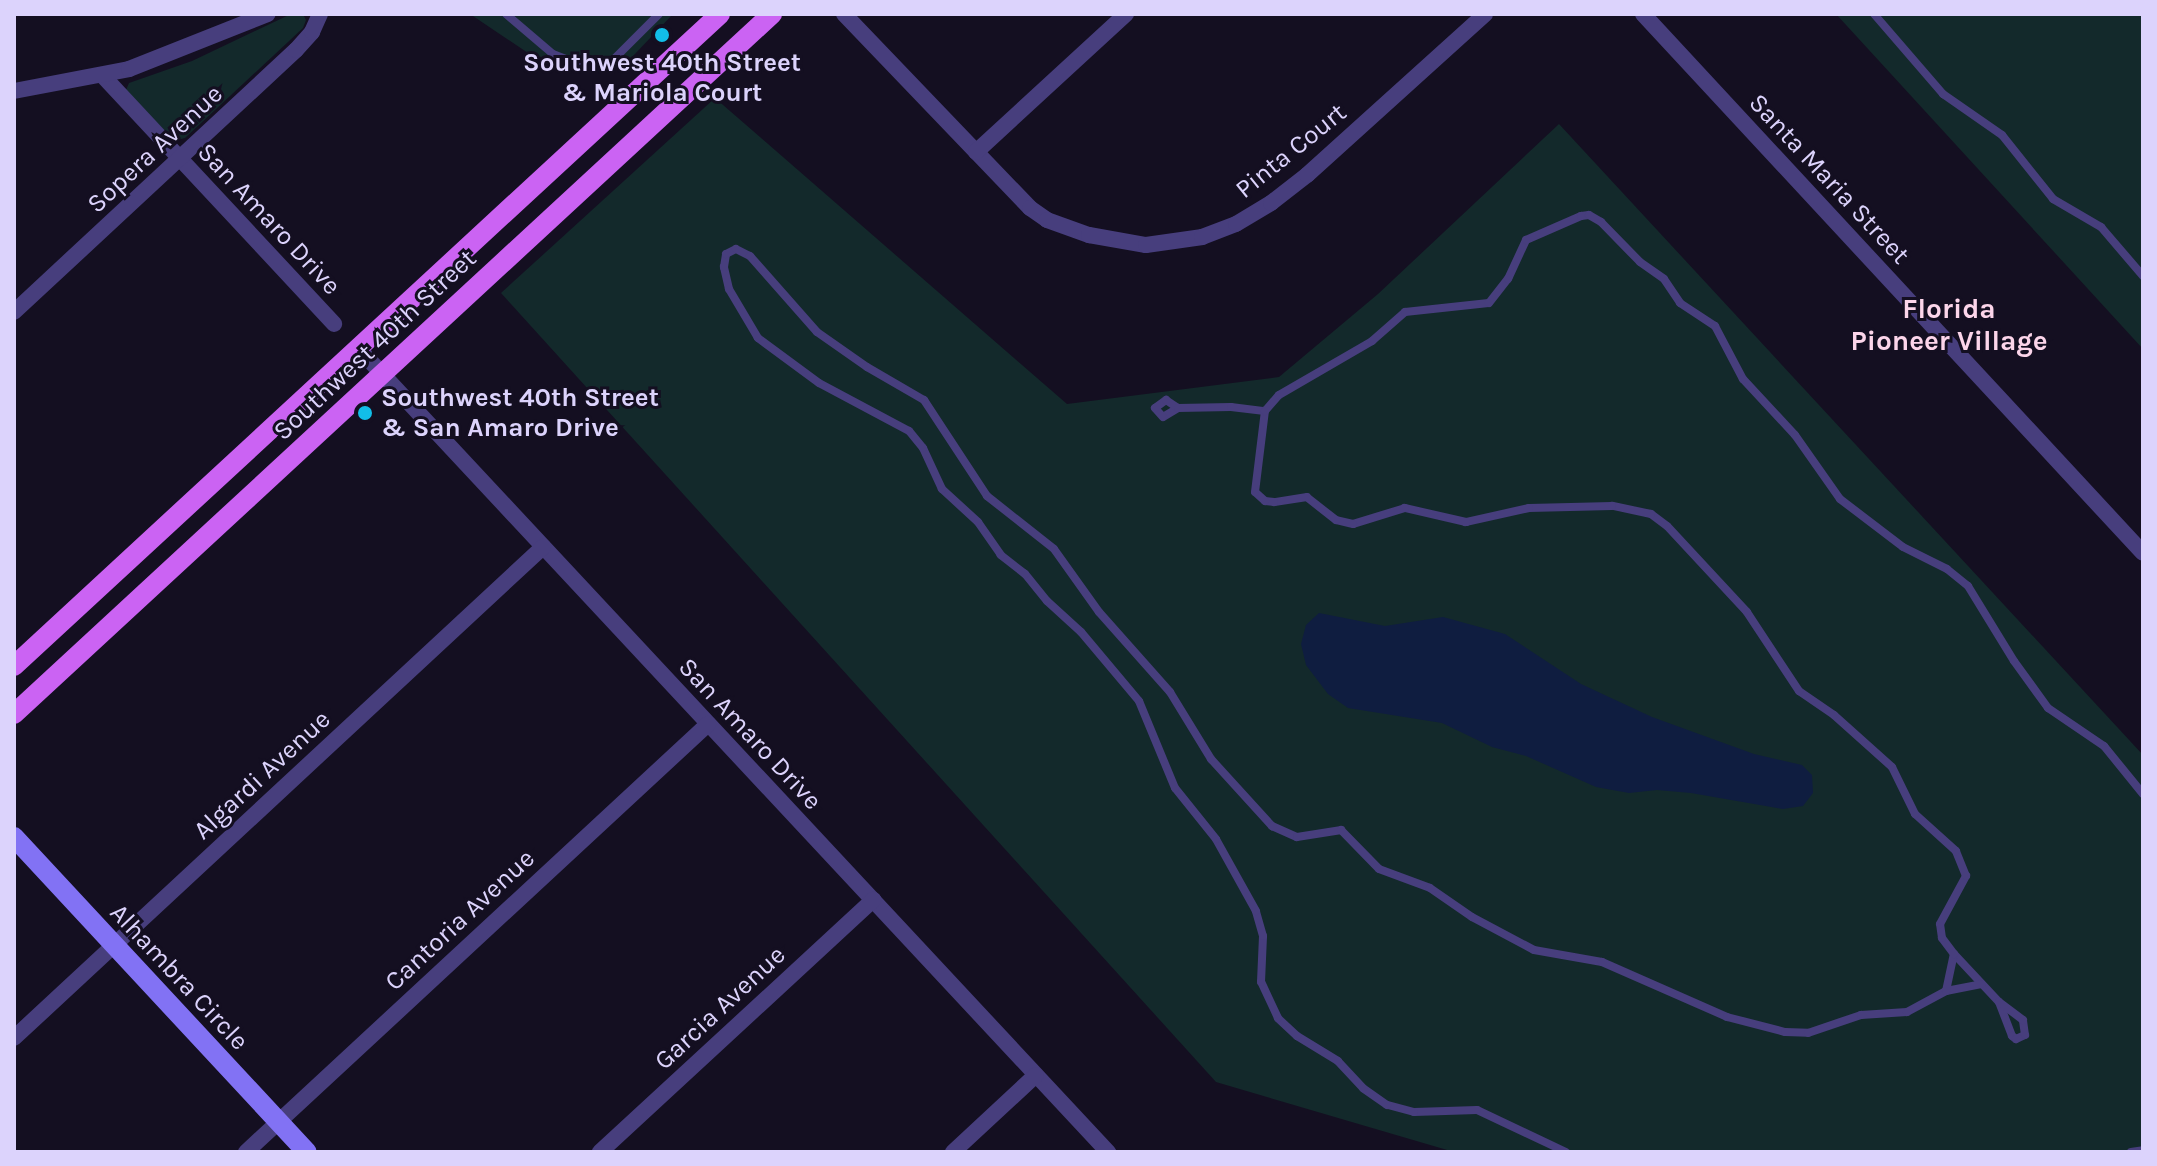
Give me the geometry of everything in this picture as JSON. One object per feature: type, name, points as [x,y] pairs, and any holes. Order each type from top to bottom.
[{"type":"main road","name":"Southwest 40th Street","points":[[14,666],[720,14]]},
{"type":"main road","name":"Southwest 40th Street","points":[[14,714],[772,14]]},
{"type":"street","points":[[14,91],[103,76],[178,52],[268,14]]},
{"type":"street","name":"Sopera Avenue","points":[[14,312],[296,50],[312,32],[320,14]]},
{"type":"street","name":"Pinta Court","points":[[844,14],[1030,208],[1069,229],[1107,240],[1146,245],[1202,237],[1253,215],[1289,189],[1485,14]]},
{"type":"street","points":[[976,152],[1126,14]]},
{"type":"street","name":"Santa Maria Street","points":[[1643,14],[2143,553]]},
{"type":"street","name":"San Amaro Drive","points":[[103,76],[334,324]]},
{"type":"street","name":"San Amaro Drive","points":[[358,348],[1108,1152]]},
{"type":"street","name":"Algardi Avenue","points":[[14,1038],[543,547]]},
{"type":"street","name":"Cantoria Avenue","points":[[246,1152],[708,724]]},
{"type":"street","name":"Alhambra Circle","points":[[14,837],[307,1152]]},
{"type":"street","name":"Garcia Avenue","points":[[600,1152],[873,900]]},
{"type":"street","points":[[953,1152],[1036,1075]]},
{"type":"lane","points":[[506,14],[553,54],[582,65],[608,65],[659,14]]},
{"type":"lane","points":[[1874,14],[1943,94],[2002,135],[2053,199],[2101,227],[2143,276]]},
{"type":"lane","points":[[1999,1002],[1942,938],[1940,924],[1966,876],[1956,851],[1915,814],[1898,777],[1884,758],[1834,715],[1799,691],[1747,612],[1660,520],[1643,511],[1612,506],[1519,509],[1466,522],[1405,508],[1353,524],[1336,520],[1307,497],[1265,501],[1254,486],[1265,411],[1279,395],[1372,341],[1405,312],[1489,303],[1508,279],[1526,240],[1581,216],[1595,217],[1640,262],[1664,279],[1680,303],[1715,326],[1743,379],[1795,435],[1840,499],[1903,547],[1947,569],[1968,586],[2014,661],[2048,708],[2104,746],[2143,794]]},
{"type":"lane","points":[[1566,1152],[1477,1110],[1414,1112],[1387,1105],[1363,1088],[1338,1061],[1297,1036],[1278,1018],[1261,982],[1263,936],[1256,911],[1216,839],[1175,788],[1139,701],[1081,632],[1047,601],[1025,574],[1001,555],[978,522],[942,489],[923,448],[909,431],[819,383],[758,338],[729,289],[724,267],[726,254],[736,249],[750,256],[817,332],[867,367],[924,400],[987,496],[1054,549],[1099,612],[1170,692],[1211,759],[1279,832],[1297,837],[1341,830],[1379,869],[1430,888],[1472,917],[1522,945],[1602,962],[1711,1011],[1759,1026],[1808,1033],[1861,1015],[1919,1008],[1946,991],[1981,984]]},
{"type":"lane","points":[[1178,408],[1217,406],[1265,411]]},
{"type":"lane","points":[[1946,991],[1954,954]]},
{"type":"lane","points":[[2131,1152],[2143,1150]]},
{"type":"green space","points":[[291,14],[303,14],[306,20],[303,28],[185,138],[174,141],[126,90],[129,83],[192,61]]},
{"type":"green space","points":[[470,14],[673,14],[633,56],[611,70],[590,72],[528,53]]},
{"type":"green space","points":[[1836,14],[2143,14],[2143,349]]},
{"type":"green space","points":[[715,98],[1067,404],[1279,377],[1378,294],[1559,124],[2143,755],[2143,1152],[1454,1152],[1216,1082],[501,293]]},
{"type":"water","points":[[1319,613],[1385,626],[1443,617],[1505,634],[1581,684],[1652,717],[1754,754],[1802,765],[1812,775],[1813,793],[1803,806],[1783,809],[1691,793],[1657,790],[1629,793],[1596,787],[1526,756],[1492,747],[1442,723],[1348,708],[1328,694],[1306,665],[1301,644],[1306,625]]},
{"type":"place","name":"Southwest 40th Street & Mariola Court","points":[[662,35]]},
{"type":"place","name":"Southwest 40th Street & San Amaro Drive","points":[[365,413]]},
{"type":"district","name":"Florida Pioneer Village","points":[[1949,325]]}]
